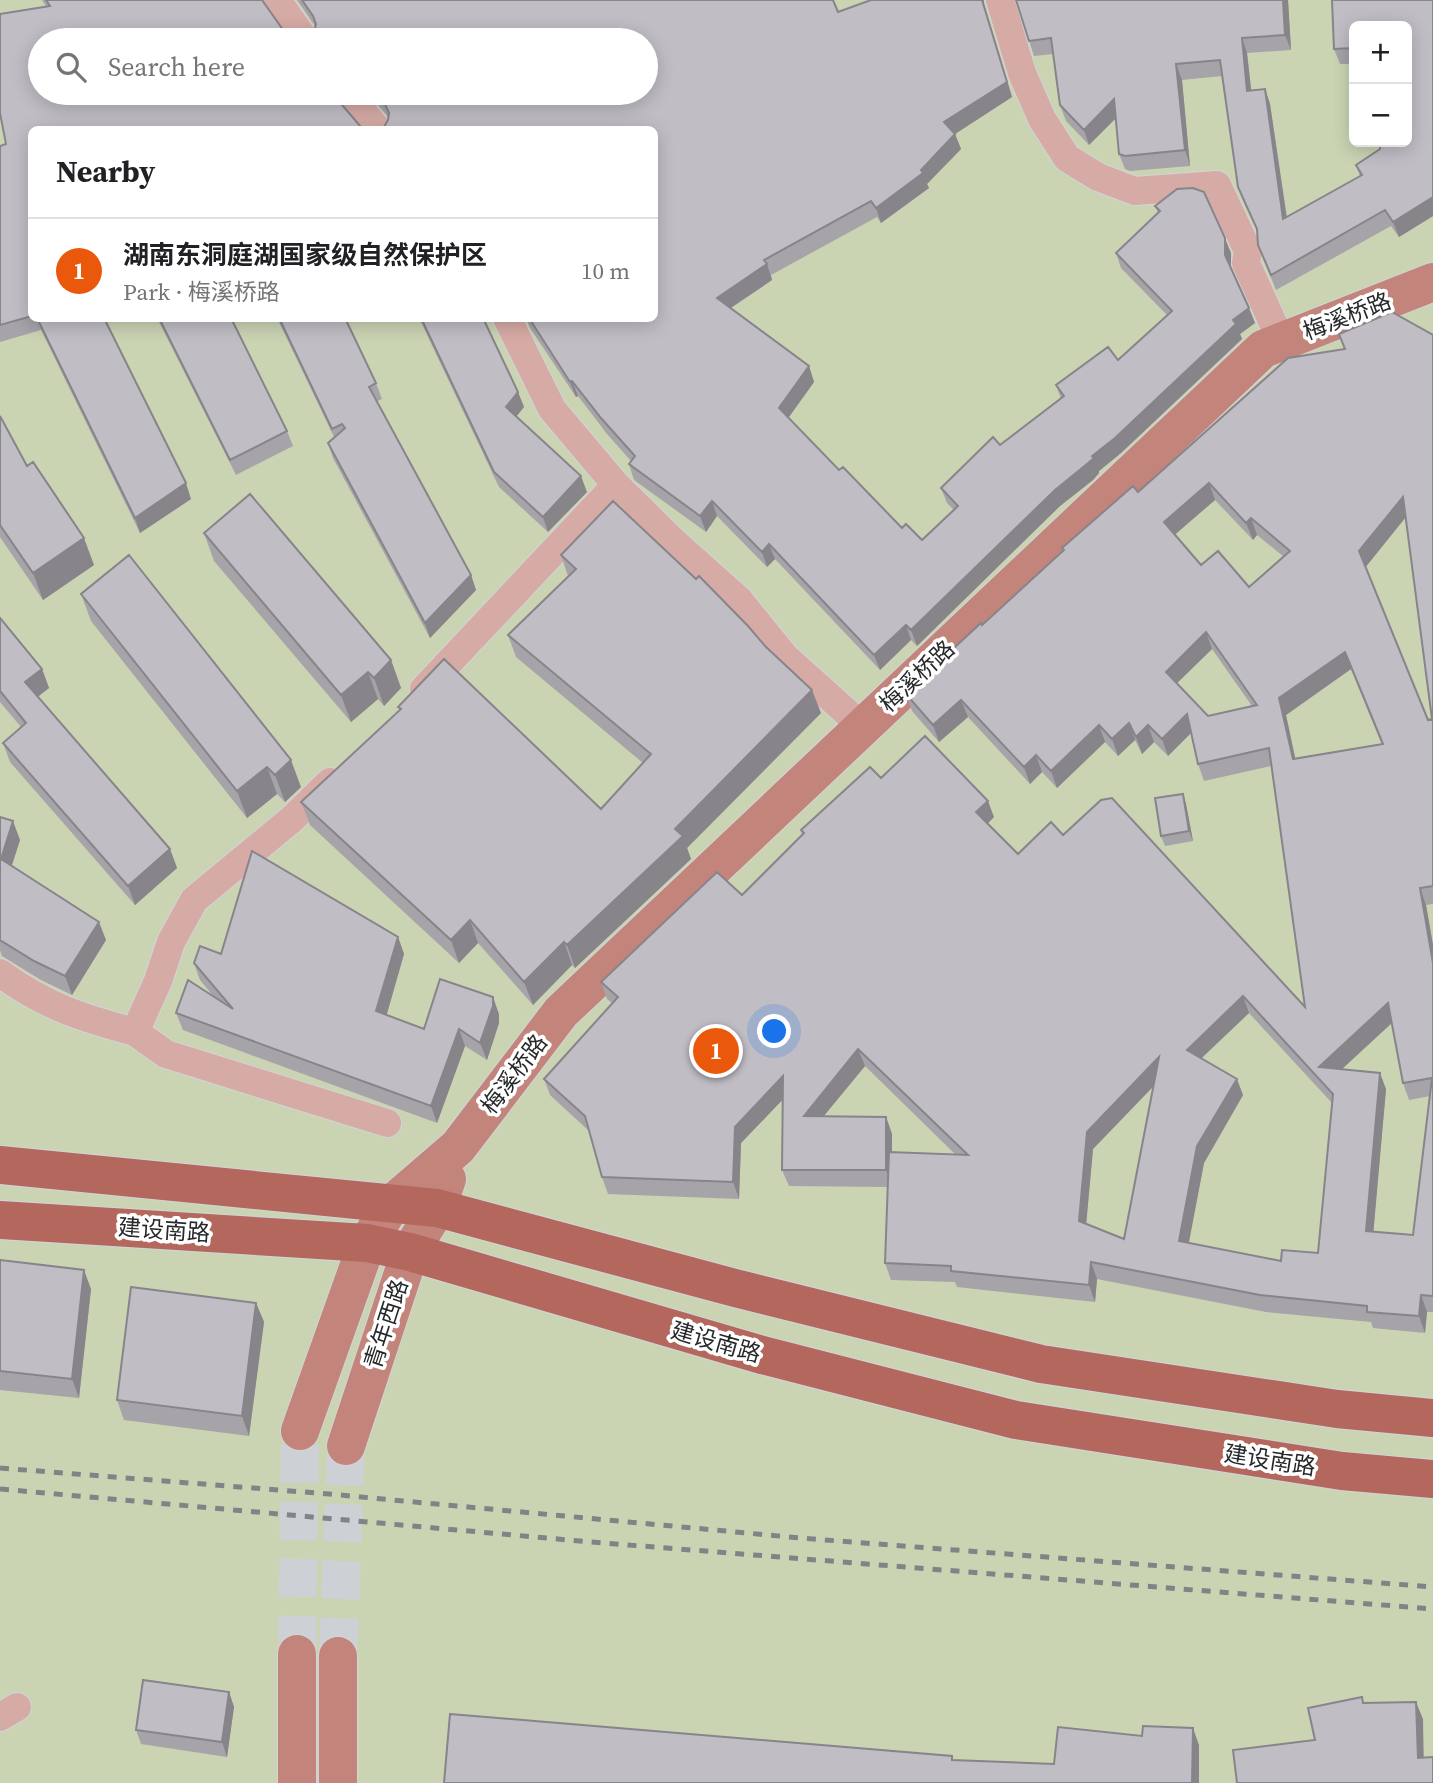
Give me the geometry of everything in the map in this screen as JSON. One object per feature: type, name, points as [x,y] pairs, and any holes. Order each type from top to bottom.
[{"type":"main road","name":"梅溪桥路","points":[[458,1147],[561,1012],[1263,349],[1433,282]]},
{"type":"main road","name":"青年西路","points":[[300,1431],[367,1243],[393,1203],[458,1147]]},
{"type":"main road","name":"青年西路","points":[[345,1446],[410,1252],[437,1208],[458,1147]]},
{"type":"main road","name":"建设南路","points":[[0,1165],[437,1208],[735,1288],[1041,1364],[1337,1409],[1433,1418]]},
{"type":"main road","name":"建设南路","points":[[0,1220],[367,1243],[410,1252],[762,1355],[1016,1420],[1342,1471],[1433,1479]]},
{"type":"main road","points":[[297,1654],[297,1783]]},
{"type":"main road","points":[[338,1656],[338,1783]]},
{"type":"street","points":[[277,0],[297,28]]},
{"type":"street","points":[[1000,0],[1022,73],[1042,119],[1068,158],[1098,177],[1135,191],[1217,185],[1248,251],[1246,263],[1281,341]]},
{"type":"street","points":[[357,105],[375,126]]},
{"type":"street","points":[[510,322],[552,409],[616,485],[739,600],[785,657],[863,727]]},
{"type":"street","points":[[404,710],[616,485]]},
{"type":"street","points":[[135,1032],[158,981],[171,942],[194,900],[292,819],[348,765]]},
{"type":"street","points":[[0,973],[21,989],[62,1011],[135,1032],[166,1054],[387,1124]]},
{"type":"green space","points":[[0,0],[1433,0],[1433,1783],[0,1783]]},
{"type":"building","points":[[46,0],[262,0],[282,28],[28,28],[28,105],[342,105],[360,126],[28,126],[28,317],[0,325],[0,146],[6,144],[0,113],[0,14],[50,6]]},
{"type":"building","points":[[302,0],[833,0],[838,12],[871,0],[982,0],[1007,82],[944,122],[955,134],[921,170],[923,173],[876,208],[871,201],[764,260],[767,264],[717,298],[809,366],[779,408],[839,470],[843,467],[902,528],[906,524],[922,540],[958,506],[941,488],[993,437],[1000,445],[1064,396],[1056,385],[1108,347],[1118,360],[1172,311],[1116,253],[1160,211],[1155,206],[1177,189],[1193,188],[1204,192],[1225,238],[1225,255],[1249,308],[1233,320],[1236,324],[1115,438],[1092,456],[1094,458],[1055,490],[911,630],[906,625],[874,655],[769,544],[762,552],[712,501],[700,516],[629,464],[635,456],[572,381],[570,382],[532,322],[658,322],[658,126],[385,126],[389,113],[385,105],[658,105],[658,28],[315,28],[313,16]]},
{"type":"building","points":[[1016,0],[1283,0],[1285,35],[1242,38],[1247,91],[1265,89],[1283,219],[1362,175],[1356,165],[1380,147],[1412,147],[1412,21],[1349,21],[1349,48],[1334,49],[1332,0],[1433,0],[1433,197],[1393,222],[1385,210],[1271,275],[1258,245],[1257,229],[1238,187],[1220,60],[1176,64],[1185,150],[1125,156],[1119,154],[1114,99],[1084,130],[1060,105],[1051,38],[1029,41]]},
{"type":"building","points":[[1392,312],[1433,335],[1433,886],[1420,888],[1433,963],[1433,1296],[1421,1295],[1419,1316],[1367,1312],[1367,1306],[1260,1295],[1091,1262],[1089,1285],[951,1271],[951,1266],[885,1263],[889,1152],[968,1155],[858,1049],[804,1116],[886,1117],[886,1170],[782,1170],[783,1076],[735,1127],[733,1182],[602,1177],[585,1116],[544,1079],[618,997],[601,982],[717,872],[742,895],[804,833],[801,830],[870,767],[881,778],[925,736],[988,801],[976,812],[1018,854],[1051,822],[1063,835],[1101,800],[1112,798],[1305,1007],[1269,748],[1198,764],[1187,714],[1162,739],[1148,725],[1136,737],[1129,723],[1112,739],[1099,725],[1051,771],[1036,755],[1024,767],[961,700],[933,725],[906,694],[1064,550],[1062,548],[1133,486],[1138,492],[1288,358],[1345,349],[1339,334]],"holes":[[[1209,483],[1246,523],[1251,518],[1290,551],[1249,587],[1218,551],[1201,565],[1164,522]],[[1403,497],[1432,719],[1428,720],[1359,551]],[[1206,632],[1257,705],[1208,716],[1166,672]],[[1345,652],[1383,744],[1293,759],[1279,698]],[[1243,996],[1333,1094],[1318,1253],[1282,1250],[1281,1261],[1179,1241],[1197,1146],[1237,1079],[1187,1050]],[[1388,1003],[1403,1083],[1432,1078],[1413,1235],[1366,1231],[1380,1073],[1319,1067]],[[1159,1057],[1124,1239],[1079,1221],[1087,1132]]]},
{"type":"building","points":[[39,322],[106,322],[186,483],[135,518]]},
{"type":"building","points":[[161,322],[233,322],[287,431],[230,460]]},
{"type":"building","points":[[281,322],[347,322],[376,383],[369,387],[471,575],[425,623],[328,443],[345,428],[342,424],[332,429]]},
{"type":"building","points":[[423,322],[485,322],[518,392],[506,407],[581,476],[543,517],[494,472]]},
{"type":"building","points":[[0,416],[27,466],[33,462],[84,538],[33,573],[0,525]]},
{"type":"building","points":[[250,494],[391,660],[374,678],[368,672],[341,695],[204,533]]},
{"type":"building","points":[[613,501],[696,579],[699,576],[765,646],[812,690],[675,829],[683,836],[567,945],[564,942],[524,982],[470,920],[451,940],[301,802],[401,709],[398,707],[444,659],[601,809],[651,754],[508,635],[576,569],[561,555]]},
{"type":"building","points":[[129,555],[291,760],[275,775],[267,767],[237,791],[81,594]]},
{"type":"building","points":[[0,618],[42,669],[25,682],[170,849],[128,886],[3,743],[26,723],[0,691]]},
{"type":"building","points":[[1183,794],[1189,831],[1161,836],[1155,798]]},
{"type":"building","points":[[0,817],[13,821],[1,859],[99,922],[65,976],[0,940]]},
{"type":"building","points":[[252,851],[398,937],[376,1011],[424,1029],[440,979],[493,997],[493,1006],[480,1043],[459,1029],[431,1106],[176,1013],[188,980],[233,1009],[194,963],[200,946],[221,954]]},
{"type":"building","points":[[0,1260],[84,1270],[72,1379],[0,1371]]},
{"type":"building","points":[[131,1287],[256,1303],[242,1416],[117,1400]]},
{"type":"building","points":[[143,1680],[229,1692],[222,1742],[136,1730]]},
{"type":"building","points":[[1362,1697],[1363,1703],[1416,1702],[1418,1758],[1433,1757],[1433,1783],[1237,1783],[1233,1750],[1315,1740],[1308,1708]]},
{"type":"building","points":[[450,1714],[952,1756],[952,1760],[1054,1764],[1058,1727],[1142,1736],[1143,1726],[1193,1728],[1192,1783],[444,1783]]},
{"type":"tunnel","points":[[297,1654],[300,1431]]},
{"type":"tunnel","points":[[338,1656],[346,1446]]},
{"type":"railway","points":[[0,1468],[329,1494],[800,1538],[1433,1587]]},
{"type":"railway","points":[[0,1489],[591,1542],[1433,1609]]},
{"type":"place","name":"湖南东洞庭湖国家级自然保护区","points":[[716,1051]]}]
